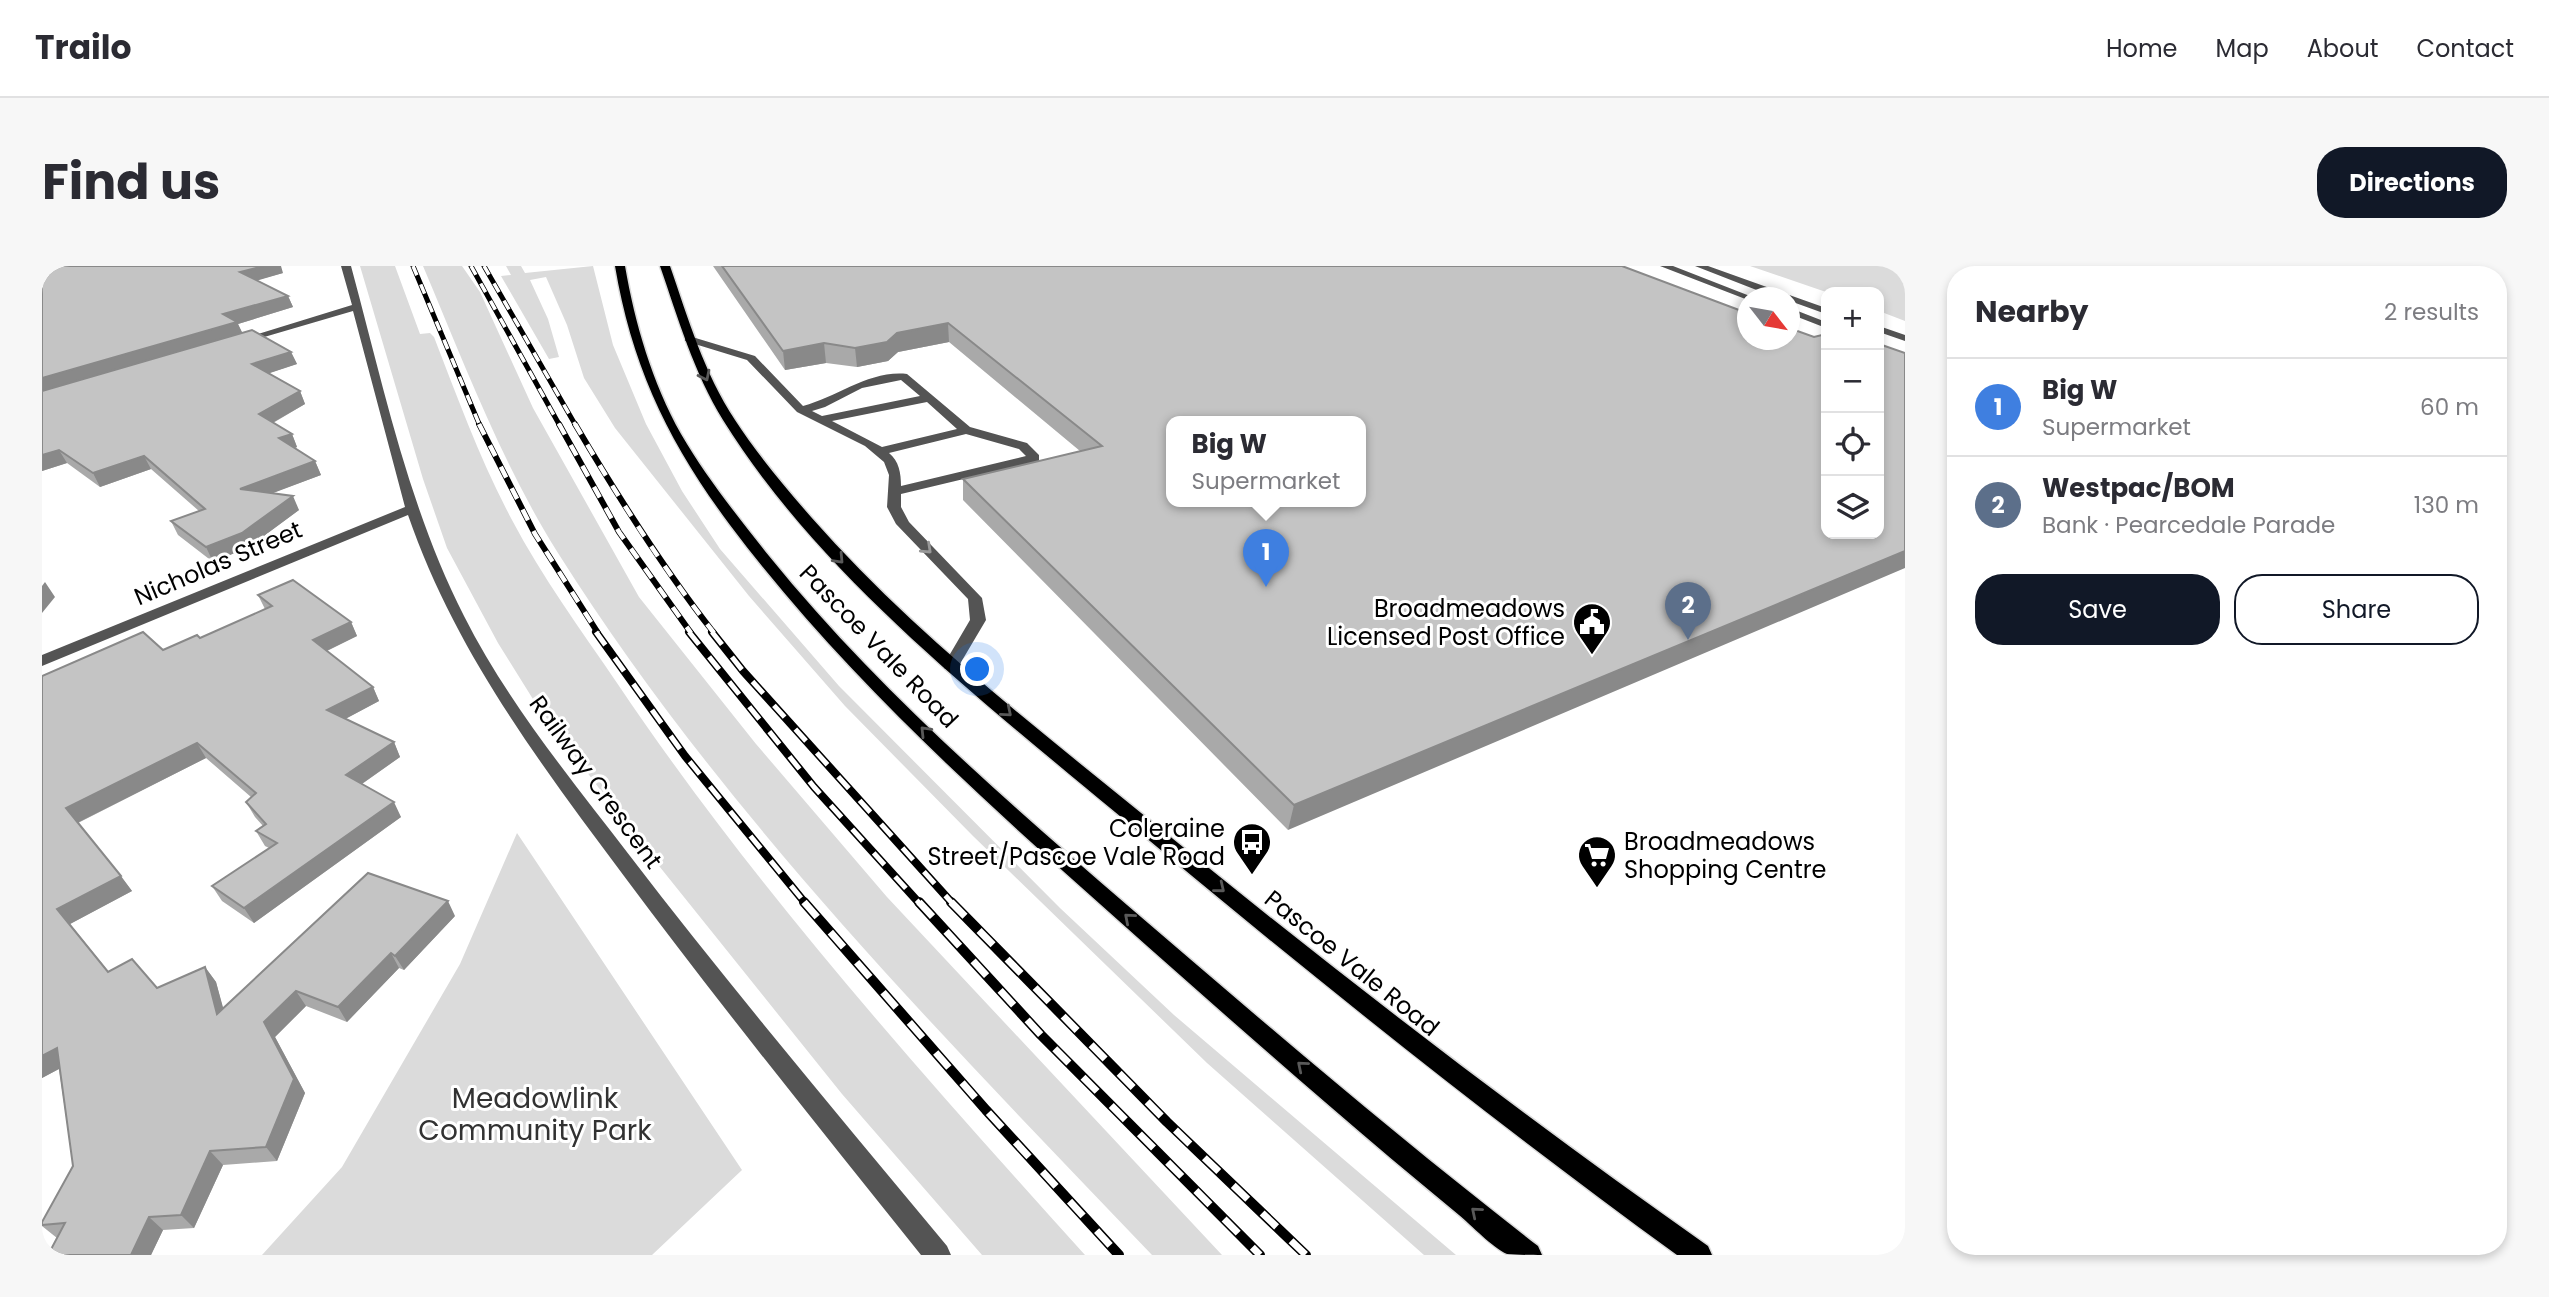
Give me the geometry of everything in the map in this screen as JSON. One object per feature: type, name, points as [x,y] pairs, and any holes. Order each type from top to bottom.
[{"type":"main road","name":"Pascoe Vale Road","points":[[620,266],[626,302],[645,370],[685,450],[766,562],[830,634],[935,741],[1073,869],[1258,1029],[1529,1255]]},
{"type":"main road","name":"Pascoe Vale Road","points":[[665,266],[689,339],[714,396],[740,437],[818,537],[861,583],[951,666],[1399,1033],[1699,1255]]},
{"type":"street","name":"Railway Crescent","points":[[346,266],[411,509],[441,583],[493,680],[554,769],[751,1028],[938,1255]]},
{"type":"street","points":[[1665,266],[1737,293]]},
{"type":"street","points":[[1700,266],[1758,287]]},
{"type":"street","points":[[1800,302],[1821,309]]},
{"type":"street","points":[[224,346],[357,307]]},
{"type":"street","points":[[1800,316],[1821,323]]},
{"type":"street","points":[[1884,331],[1905,338]]},
{"type":"street","points":[[689,339],[751,358],[801,410],[882,451],[895,475],[894,507],[903,524],[975,598],[978,620],[951,666]]},
{"type":"street","points":[[801,410],[821,405],[859,385],[903,376],[966,430],[1023,446],[1035,458],[893,492]]},
{"type":"street","points":[[817,420],[929,398]]},
{"type":"street","points":[[882,451],[966,430]]},
{"type":"street","name":"Nicholas Street","points":[[42,661],[411,509]]},
{"type":"green space","points":[[360,266],[395,266],[420,334],[430,333],[434,337],[480,453],[524,541],[562,603],[670,759],[782,906],[841,977],[1085,1255],[982,1255],[842,1094],[631,831],[536,704],[498,643],[447,548],[423,479]]},
{"type":"green space","points":[[423,266],[462,266],[480,292],[533,408],[639,597],[756,744],[887,897],[1222,1255],[1152,1255],[993,1089],[837,919],[762,831],[690,741],[622,649],[558,553],[501,449]]},
{"type":"green space","points":[[506,266],[521,266],[525,273],[593,266],[613,345],[646,424],[682,491],[720,549],[839,686],[1060,908],[1174,1015],[1456,1255],[1424,1255],[1207,1063],[973,836],[845,706],[749,596],[615,428],[584,378],[567,325],[546,277],[530,280],[548,319],[559,357],[549,359],[501,276],[511,275]]},
{"type":"green space","points":[[1750,266],[1905,266],[1905,321],[1884,313],[1884,287],[1821,287],[1821,290]]},
{"type":"green space","name":"Meadowlink Community Park","points":[[517,833],[742,1170],[652,1255],[262,1255],[342,1167],[460,964]]},
{"type":"building","points":[[42,266],[264,266],[240,272],[288,296],[223,314],[237,322],[42,378]]},
{"type":"building","points":[[722,266],[1622,266],[1737,309],[1737,350],[1800,350],[1800,332],[1814,337],[1821,335],[1821,539],[1884,539],[1884,346],[1905,353],[1905,551],[1294,805],[963,479],[1102,446],[948,323],[897,333],[887,342],[855,348],[824,343],[783,351]]},
{"type":"building","points":[[252,330],[291,352],[252,364],[300,391],[259,414],[292,434],[279,438],[315,461],[240,489],[293,496],[242,533],[206,547],[171,521],[205,509],[144,456],[93,473],[59,450],[42,455],[42,391]]},
{"type":"building","points":[[293,580],[351,622],[313,640],[373,687],[327,710],[394,742],[346,775],[394,802],[244,908],[212,886],[277,843],[256,831],[266,824],[246,802],[256,793],[197,743],[66,808],[121,876],[57,909],[108,972],[132,959],[157,988],[205,967],[217,1014],[368,873],[448,901],[395,956],[391,953],[338,1007],[296,991],[264,1022],[294,1079],[266,1147],[210,1151],[181,1215],[149,1217],[131,1255],[48,1255],[65,1223],[42,1225],[42,1222],[73,1166],[57,1048],[42,1056],[42,676],[143,632],[163,650],[197,635],[200,638],[272,606],[258,595]]},
{"type":"railway","points":[[413,266],[480,426]]},
{"type":"railway","points":[[471,266],[560,426]]},
{"type":"railway","points":[[484,266],[576,426]]},
{"type":"railway","points":[[559,424],[619,532],[691,633]]},
{"type":"railway","points":[[575,424],[641,531],[714,633]]},
{"type":"railway","points":[[480,426],[535,534],[598,633]]},
{"type":"railway","points":[[596,632],[685,756],[806,904]]},
{"type":"railway","points":[[689,632],[814,787],[920,904]]},
{"type":"railway","points":[[712,632],[743,671],[953,904]]},
{"type":"railway","points":[[804,902],[986,1110],[1119,1255]]},
{"type":"railway","points":[[919,902],[1041,1035],[1260,1255]]},
{"type":"railway","points":[[951,902],[1167,1122],[1306,1255]]},
{"type":"place","name":"Big W","points":[[1266,587]]},
{"type":"place","name":"Westpac/BOM","points":[[1688,640]]},
{"type":"place","name":"Broadmeadows Licensed Post Office","points":[[1592,656]]},
{"type":"place","name":"Coleraine Street/Pascoe Vale Road","points":[[1252,876]]},
{"type":"place","name":"Broadmeadows Shopping Centre","points":[[1597,889]]}]
